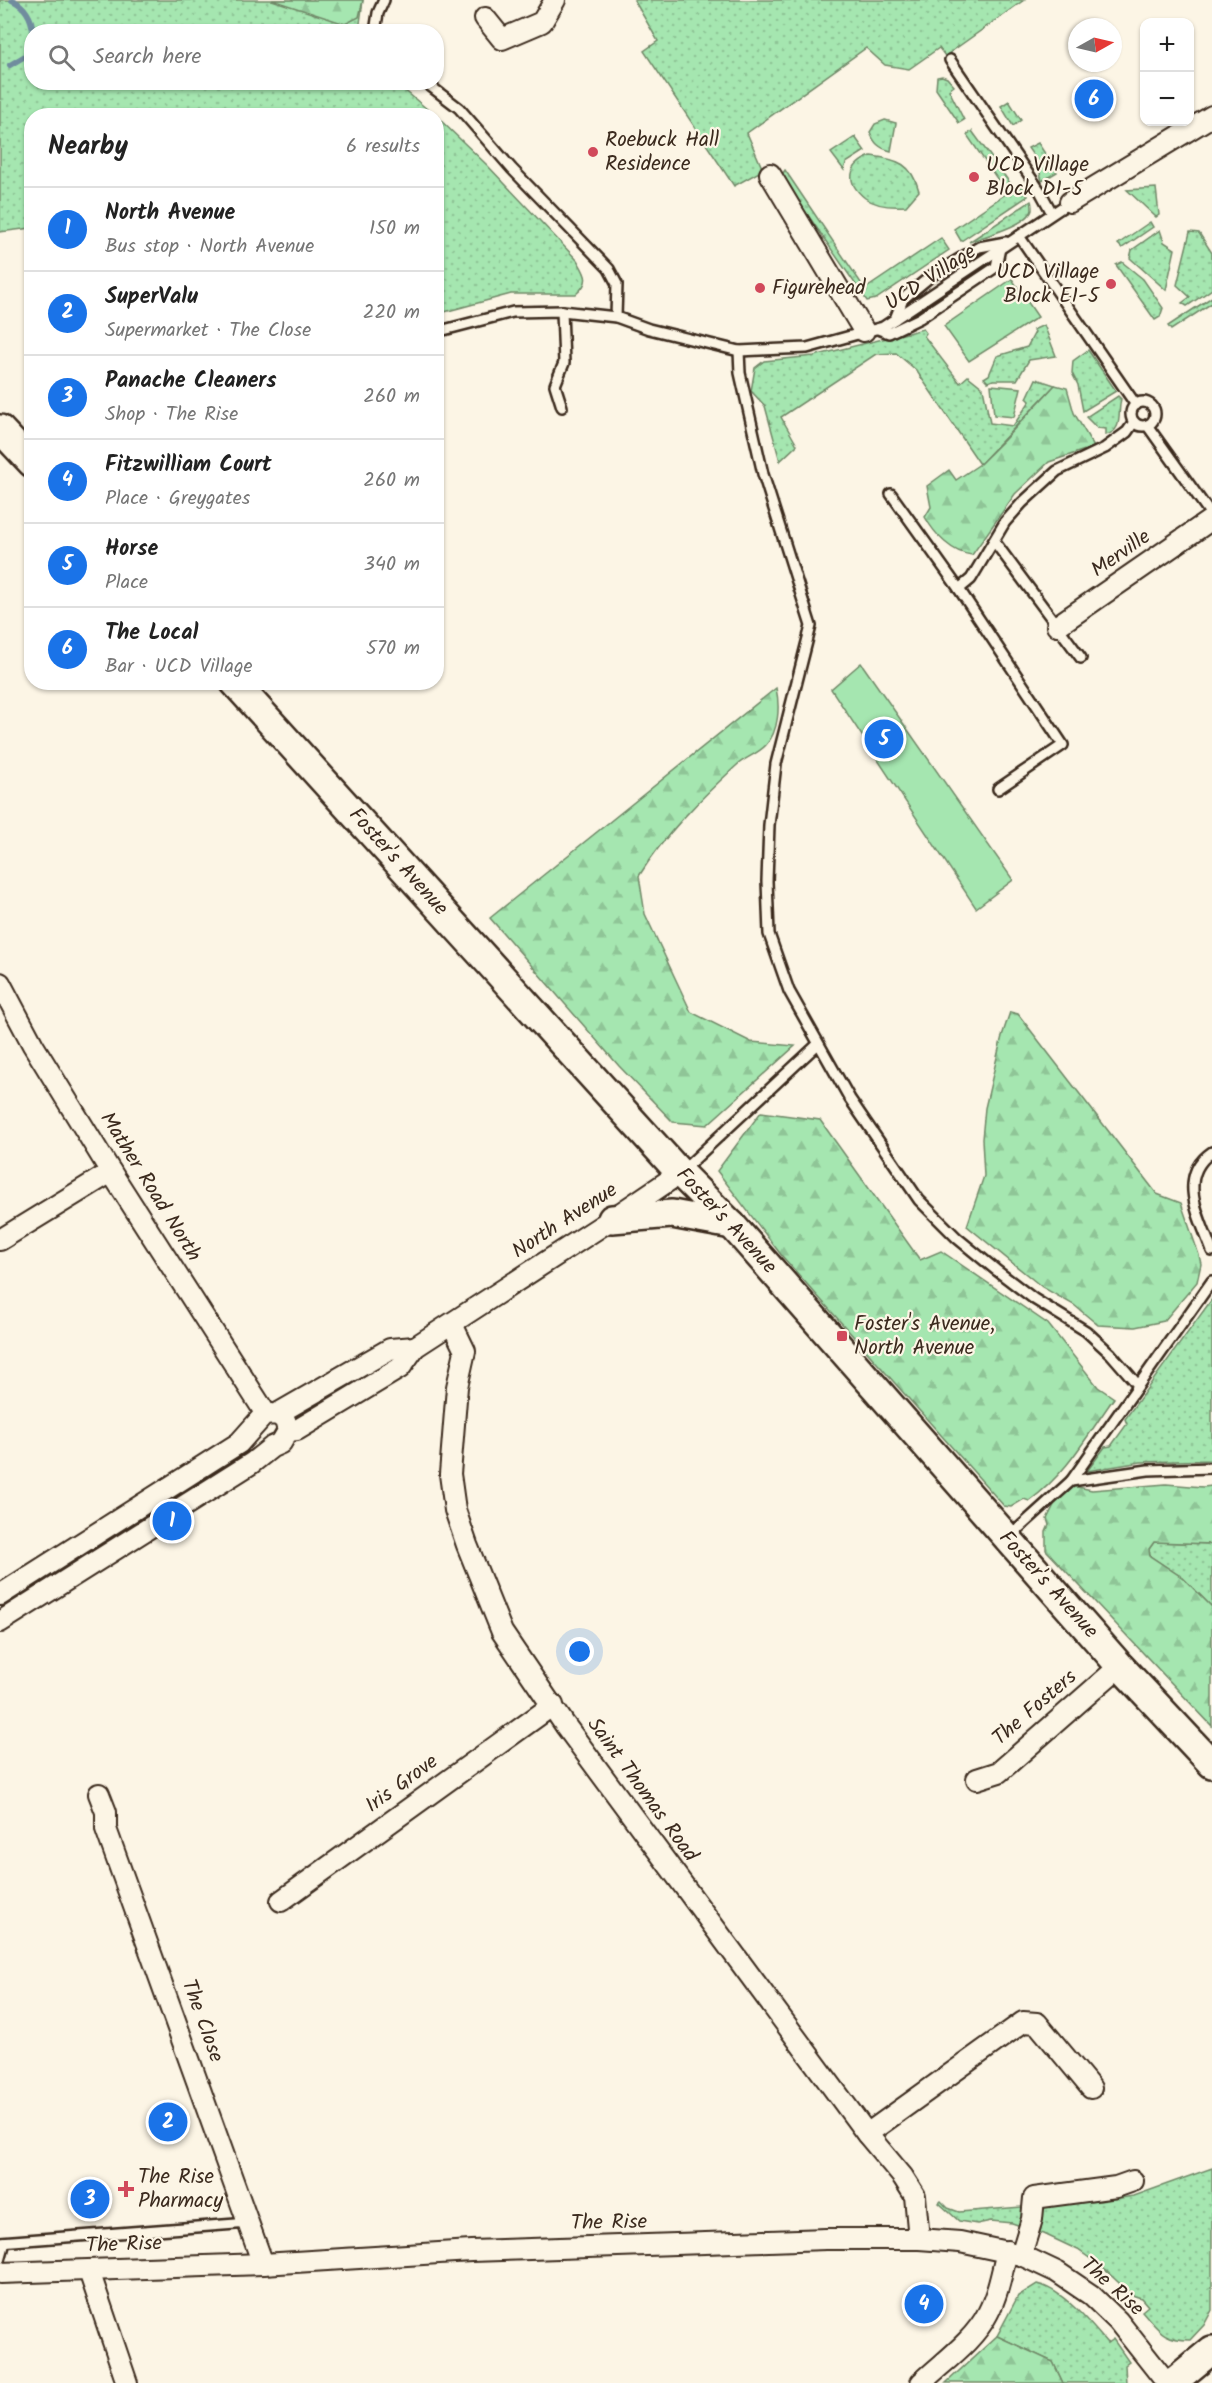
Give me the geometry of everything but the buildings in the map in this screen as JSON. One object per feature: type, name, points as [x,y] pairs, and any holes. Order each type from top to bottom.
[{"type":"main road","points":[[0,429],[24,454]]},
{"type":"main road","name":"Foster's Avenue","points":[[241,690],[680,1173],[732,1225],[1120,1666],[1212,1764]]},
{"type":"main road","points":[[612,1219],[672,1214],[732,1225]]},
{"type":"main road","points":[[1172,2383],[1212,2350]]},
{"type":"street","points":[[485,18],[502,39],[542,22],[555,0]]},
{"type":"street","name":"UCD Village","points":[[1070,202],[1212,116]]},
{"type":"street","points":[[770,174],[870,330]]},
{"type":"street","name":"Merville","points":[[1057,627],[1212,517]]},
{"type":"street","name":"Mather Road North","points":[[0,983],[33,1045],[266,1418]]},
{"type":"street","points":[[0,1240],[111,1172]]},
{"type":"street","name":"North Avenue","points":[[0,1622],[252,1463],[272,1447],[281,1443],[288,1431],[297,1430],[400,1368],[415,1347],[680,1173]]},
{"type":"street","name":"Saint Thomas Road","points":[[452,1324],[465,1351],[457,1388],[450,1474],[456,1510],[467,1545],[502,1632],[579,1744],[867,2134],[903,2177],[915,2196],[919,2238]]},
{"type":"street","name":"North Avenue","points":[[0,1595],[239,1443],[266,1418],[390,1349],[415,1347]]},
{"type":"street","points":[[272,1447],[258,1441],[266,1418],[285,1420],[288,1431]]},
{"type":"street","name":"The Fosters","points":[[977,1779],[999,1772],[1120,1666]]},
{"type":"street","name":"Iris Grove","points":[[281,1901],[553,1705]]},
{"type":"street","name":"The Close","points":[[99,1794],[106,1812],[106,1829],[263,2264]]},
{"type":"street","points":[[867,2134],[1023,2022],[1037,2023],[1091,2088]]},
{"type":"street","points":[[921,2383],[971,2336],[985,2319],[1014,2253],[1032,2219],[1034,2198],[1116,2187],[1133,2181]]},
{"type":"street","name":"The Rise","points":[[0,2273],[263,2264],[471,2251],[919,2238],[960,2242],[1014,2253],[1057,2272],[1091,2295],[1123,2327],[1167,2383]]},
{"type":"street","points":[[88,2271],[127,2383]]},
{"type":"lane","points":[[376,24],[384,0]]},
{"type":"lane","points":[[950,60],[1040,191],[1052,213]]},
{"type":"lane","points":[[435,90],[459,108],[512,169],[609,269],[617,284],[616,317]]},
{"type":"lane","name":"UCD Village","points":[[870,330],[895,320],[1070,202]]},
{"type":"lane","points":[[1015,238],[1136,405]]},
{"type":"lane","name":"UCD Village","points":[[895,320],[903,299],[931,276],[979,247],[1015,238]]},
{"type":"lane","name":"UCD Village","points":[[870,330],[890,333],[920,318],[996,267],[1000,248]]},
{"type":"lane","points":[[562,311],[564,363],[555,385],[562,406]]},
{"type":"lane","points":[[444,330],[513,312],[562,311],[616,317],[649,329],[739,351],[807,348],[870,330]]},
{"type":"lane","points":[[739,351],[740,373],[763,474],[811,626],[776,764],[769,825],[767,881],[769,934],[789,991],[818,1044],[882,1148],[919,1200],[957,1238],[996,1270],[1034,1299],[1086,1331],[1138,1385]]},
{"type":"lane","points":[[1147,403],[1153,408],[1154,418],[1147,425],[1134,422],[1131,415],[1136,405],[1147,403]]},
{"type":"lane","points":[[958,589],[971,579],[1005,522],[1022,503],[1057,471],[1105,448],[1127,432],[1134,422]]},
{"type":"lane","points":[[1147,425],[1212,517]]},
{"type":"lane","points":[[891,494],[1063,746],[998,789]]},
{"type":"lane","points":[[994,541],[1081,658]]},
{"type":"lane","points":[[680,1173],[818,1044]]},
{"type":"lane","points":[[1212,1152],[1195,1170],[1192,1187],[1198,1220],[1212,1251]]},
{"type":"lane","points":[[1007,1539],[1071,1481],[1212,1281]]},
{"type":"lane","points":[[1071,1481],[1148,1470],[1212,1467]]},
{"type":"lane","points":[[0,2260],[2,2242],[250,2223]]},
{"type":"green space","points":[[0,0],[363,0],[360,24],[24,24],[24,90],[404,90],[426,108],[24,108],[24,229],[0,232]]},
{"type":"green space","points":[[272,0],[363,0],[359,17],[345,24]]},
{"type":"green space","points":[[634,0],[1024,0],[945,56],[939,48],[909,69],[885,65],[866,48],[747,133],[763,170],[734,186],[644,51],[658,41]]},
{"type":"green space","points":[[942,76],[954,86],[949,90],[964,120],[959,123],[936,89],[937,77]]},
{"type":"green space","points":[[1009,101],[1021,120],[1013,126],[1001,106]]},
{"type":"green space","points":[[885,120],[896,123],[891,151],[878,144],[870,132],[875,124]]},
{"type":"green space","points":[[444,124],[487,165],[577,260],[586,278],[584,285],[576,294],[511,294],[444,312]]},
{"type":"green space","points":[[972,131],[1015,190],[1022,186],[1028,196],[961,241],[954,229],[1007,193],[967,135]]},
{"type":"green space","points":[[855,137],[865,151],[846,163],[844,170],[831,153]]},
{"type":"green space","points":[[1038,143],[1057,172],[1042,181],[1037,161],[1028,148]]},
{"type":"green space","points":[[871,156],[896,161],[908,169],[919,191],[906,206],[874,203],[865,198],[854,186],[852,174],[854,169]]},
{"type":"green space","points":[[785,170],[865,289],[941,238],[949,250],[876,299],[867,301],[781,176]]},
{"type":"green space","points":[[1156,188],[1159,215],[1156,217],[1127,190]]},
{"type":"green space","points":[[1031,201],[1032,210],[1022,221],[969,242]]},
{"type":"green space","points":[[1150,222],[1153,227],[1122,248],[1118,244]]},
{"type":"green space","points":[[1160,230],[1164,242],[1175,249],[1166,290],[1130,258],[1132,250]]},
{"type":"green space","points":[[1190,232],[1199,233],[1212,253],[1212,289],[1187,306],[1182,303],[1190,297],[1177,285]]},
{"type":"green space","points":[[1122,262],[1143,279],[1163,308],[1160,317],[1155,320],[1116,265]]},
{"type":"green space","points":[[1012,279],[1038,317],[969,361],[944,326]]},
{"type":"green space","points":[[1212,297],[1212,303],[1171,330],[1168,326]]},
{"type":"green space","points":[[1044,325],[1056,356],[1029,360],[1017,380],[988,382],[984,378],[989,375],[997,356],[1027,347],[1035,332],[1033,330]]},
{"type":"green space","points":[[923,329],[926,333],[924,336],[960,383],[968,376],[983,388],[990,423],[1013,426],[1030,401],[1027,398],[1036,379],[1055,385],[980,464],[916,370],[896,353],[876,354],[781,417],[797,445],[780,461],[765,406],[751,391],[755,368],[764,361],[814,356]]},
{"type":"green space","points":[[1088,350],[1116,391],[1083,411],[1078,385],[1072,373],[1073,361]]},
{"type":"green space","points":[[991,385],[1021,388],[1014,417],[994,415]]},
{"type":"green space","points":[[1055,385],[1067,388],[1074,413],[1094,447],[1049,462],[1015,494],[972,555],[951,547],[939,536],[925,517],[931,507],[927,486],[949,470],[956,480],[980,464]]},
{"type":"green space","points":[[1118,396],[1121,399],[1118,425],[1112,433],[1106,435],[1106,429],[1097,428],[1086,417]]},
{"type":"green space","points":[[861,663],[1013,880],[976,908],[831,689]]},
{"type":"green space","points":[[776,688],[777,718],[774,733],[770,739],[763,748],[736,766],[696,804],[660,846],[639,876],[645,914],[691,1012],[751,1042],[795,1046],[707,1125],[673,1122],[619,1066],[490,918]]},
{"type":"green space","points":[[1010,1012],[1018,1014],[1157,1194],[1181,1203],[1201,1264],[1197,1282],[1164,1321],[1135,1327],[1098,1325],[1074,1305],[1042,1287],[967,1226],[984,1176],[982,1139],[985,1108]]},
{"type":"green space","points":[[761,1112],[820,1120],[920,1260],[941,1251],[1048,1324],[1098,1387],[1114,1398],[1066,1466],[1055,1479],[1029,1501],[1024,1499],[1011,1507],[1004,1506],[782,1256],[717,1171]]},
{"type":"green space","points":[[1212,1299],[1212,1460],[1141,1462],[1087,1471],[1105,1447],[1111,1446],[1127,1424],[1125,1419]]},
{"type":"green space","points":[[1166,1484],[1212,1486],[1212,1544],[1154,1542],[1149,1549],[1150,1556],[1183,1578],[1212,1607],[1212,1726],[1046,1550],[1046,1532],[1049,1525],[1047,1519],[1055,1503],[1073,1486],[1092,1490]]},
{"type":"green space","points":[[1154,1542],[1212,1544],[1212,1607],[1183,1578],[1150,1556],[1149,1549]]},
{"type":"green space","points":[[1212,2168],[1212,2310],[1204,2325],[1190,2340],[1181,2340],[1162,2333],[1142,2311],[1148,2306],[1141,2298],[1132,2295],[1102,2267],[1078,2250],[1044,2234],[1012,2223],[991,2221],[977,2224],[959,2221],[939,2203],[941,2201],[948,2208],[959,2212],[1100,2201],[1134,2196]]},
{"type":"green space","points":[[1037,2284],[1047,2287],[1066,2300],[1107,2343],[1113,2339],[1129,2362],[1125,2365],[1126,2383],[1063,2383],[1053,2362],[997,2336],[1018,2296]]},
{"type":"green space","points":[[997,2336],[1053,2362],[1063,2383],[946,2383]]},
{"type":"waterway","points":[[12,0],[27,13],[31,24]]},
{"type":"waterway","points":[[10,65],[24,57]]},
{"type":"place","name":"The Local","points":[[1094,99]]},
{"type":"place","name":"Roebuck Hall Residence","points":[[593,152]]},
{"type":"place","name":"UCD Village Block D1-5","points":[[974,177]]},
{"type":"place","name":"UCD Village Block E1-5","points":[[1111,284]]},
{"type":"place","name":"Figurehead","points":[[760,288]]},
{"type":"place","name":"Horse","points":[[884,739]]},
{"type":"place","name":"Foster's Avenue, North Avenue","points":[[842,1336]]},
{"type":"place","name":"North Avenue","points":[[172,1521]]},
{"type":"place","name":"SuperValu","points":[[168,2122]]},
{"type":"place","name":"The Rise Pharmacy","points":[[126,2189]]},
{"type":"place","name":"Panache Cleaners","points":[[90,2199]]},
{"type":"place","name":"Fitzwilliam Court","points":[[924,2304]]}]
